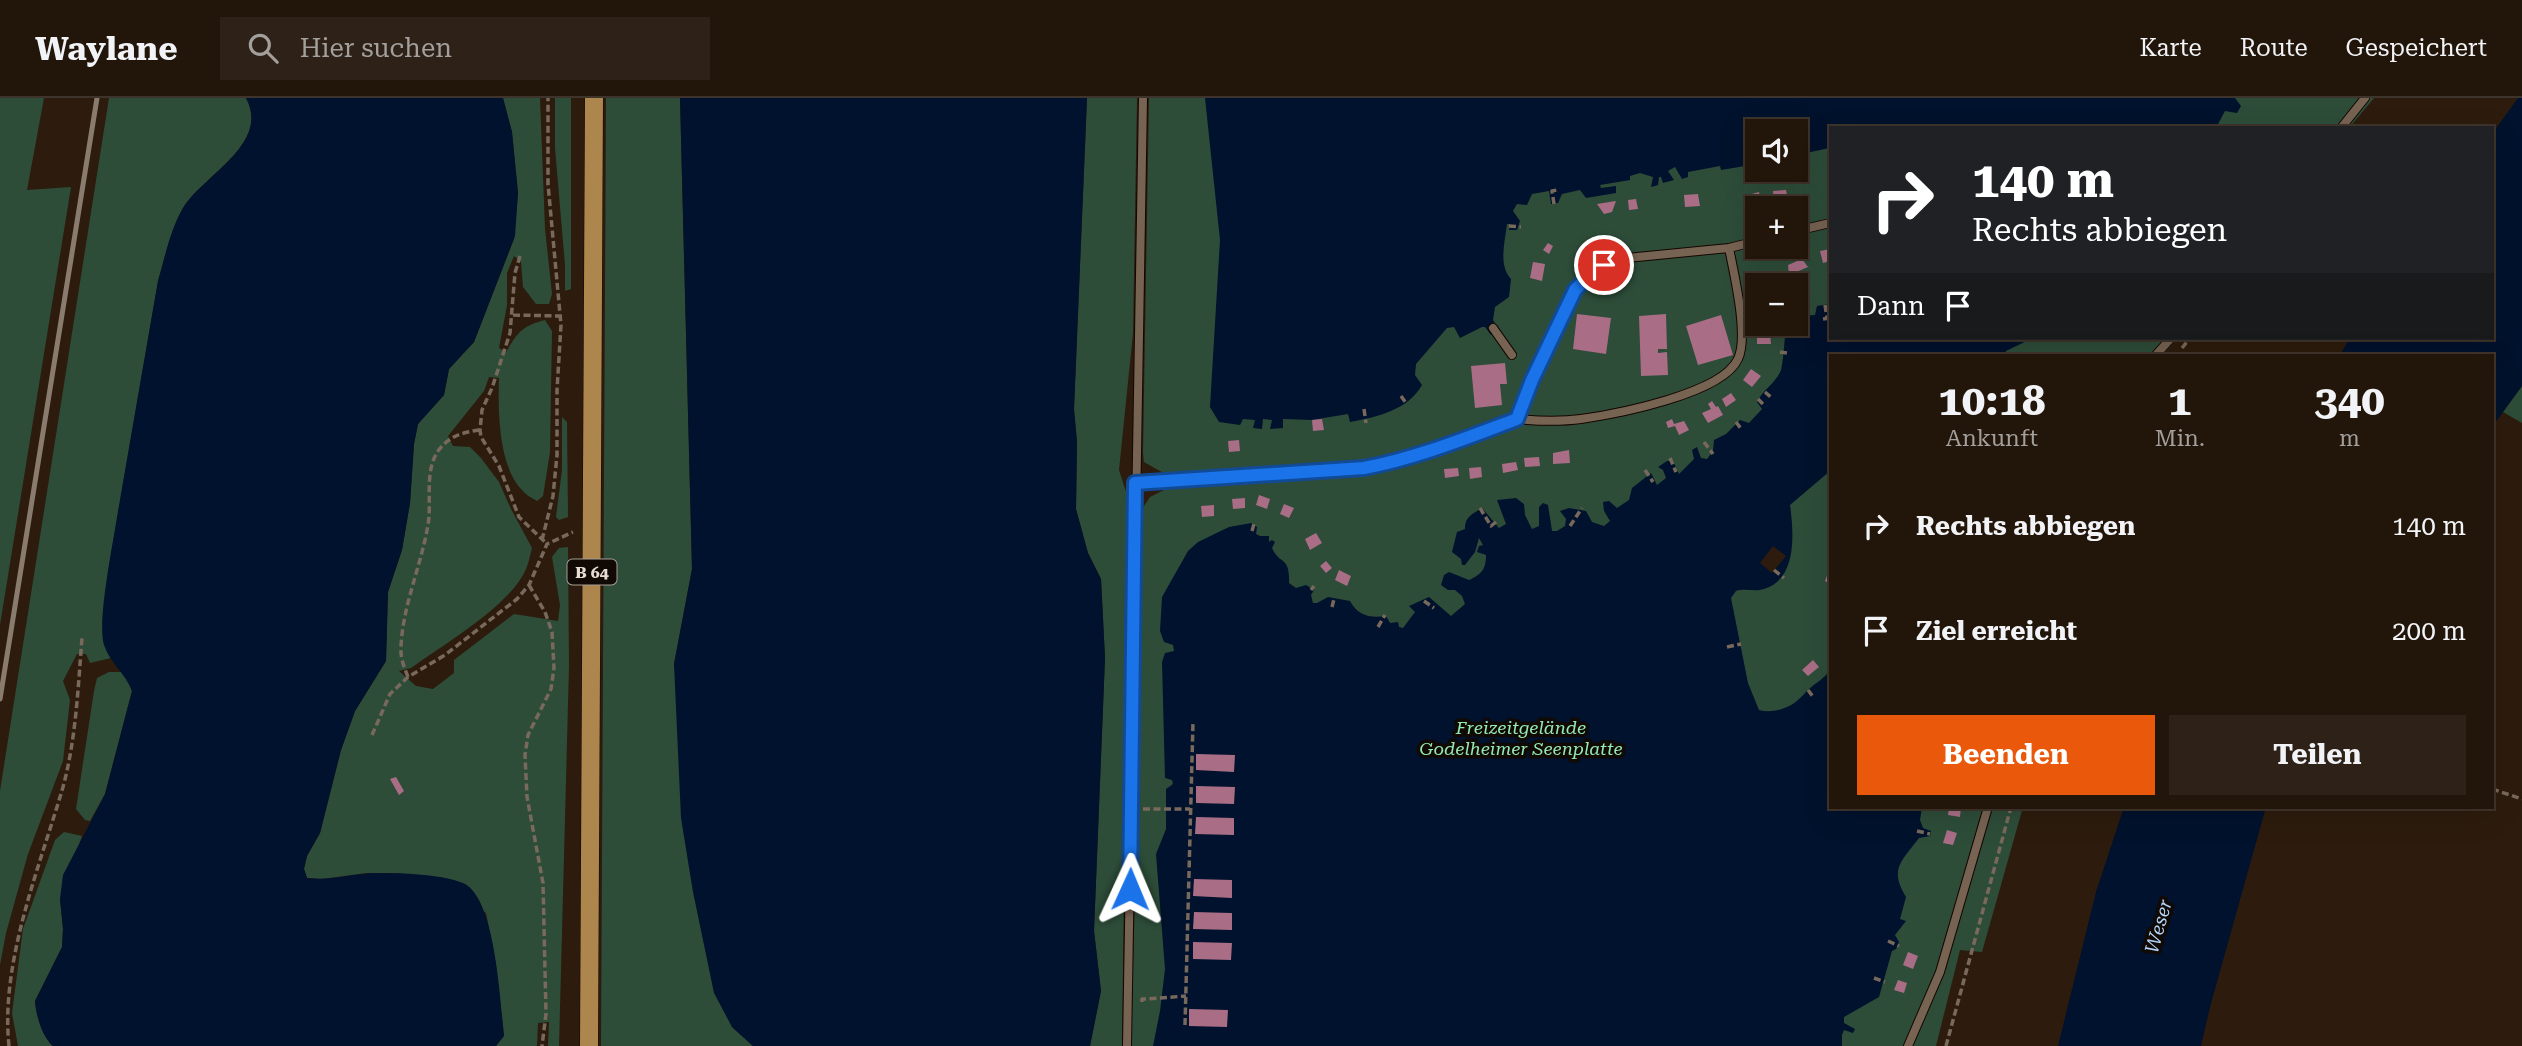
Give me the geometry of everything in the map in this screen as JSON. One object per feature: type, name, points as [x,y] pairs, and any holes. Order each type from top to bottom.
[{"type":"main road","name":"B 64","points":[[589,1046],[594,98]]},
{"type":"lane","points":[[1127,1046],[1143,98]]},
{"type":"lane","points":[[2343,126],[2365,98]]},
{"type":"lane","points":[[1808,228],[1829,223]]},
{"type":"lane","points":[[1517,419],[1537,368],[1575,290],[1590,275],[1604,265],[1627,258],[1745,244]]},
{"type":"lane","points":[[1135,483],[1364,468],[1401,461],[1439,449],[1517,419],[1543,422],[1580,419],[1651,405],[1688,393],[1731,369],[1742,348],[1740,316],[1729,248]]},
{"type":"lane","points":[[1493,328],[1512,355]]},
{"type":"lane","points":[[2157,354],[2169,340]]},
{"type":"lane","points":[[1908,1046],[1940,972],[1987,809]]},
{"type":"path","points":[[542,540],[553,496],[557,455],[560,316],[548,184],[548,98]]},
{"type":"path","points":[[1554,204],[1552,191],[1558,190]]},
{"type":"path","points":[[1509,226],[1521,227]]},
{"type":"path","points":[[520,256],[515,273],[507,344],[482,410],[480,430],[481,437],[499,466],[519,517],[547,544]]},
{"type":"path","points":[[1825,305],[1827,318]]},
{"type":"path","points":[[512,315],[560,316]]},
{"type":"path","points":[[1780,352],[1787,353]]},
{"type":"path","points":[[1765,392],[1772,398]]},
{"type":"path","points":[[1401,396],[1406,403]]},
{"type":"path","points":[[1758,399],[1764,405]]},
{"type":"path","points":[[1364,409],[1366,423]]},
{"type":"path","points":[[1736,422],[1742,430]]},
{"type":"path","points":[[408,677],[400,650],[403,623],[429,522],[428,499],[433,463],[439,450],[452,437],[480,430]]},
{"type":"path","points":[[1704,442],[1713,454]]},
{"type":"path","points":[[1670,458],[1676,472]]},
{"type":"path","points":[[1645,470],[1653,482]]},
{"type":"path","points":[[1480,508],[1491,526],[1496,523]]},
{"type":"path","points":[[1570,526],[1582,508]]},
{"type":"path","points":[[1252,531],[1254,524]]},
{"type":"path","points":[[372,735],[390,694],[408,677],[444,655],[517,599],[528,585],[547,544],[570,532]]},
{"type":"path","points":[[1774,570],[1784,578]]},
{"type":"path","points":[[528,585],[545,612],[552,632],[554,668],[551,689],[528,735],[525,754],[527,797],[543,883],[545,1014],[542,1046]]},
{"type":"path","points":[[1332,607],[1335,599]]},
{"type":"path","points":[[1424,601],[1434,608]]},
{"type":"path","points":[[1378,627],[1385,615]]},
{"type":"path","points":[[9,1046],[5,1032],[6,995],[16,923],[62,787],[72,748],[82,638]]},
{"type":"path","points":[[1727,647],[1741,644]]},
{"type":"path","points":[[1808,690],[1814,698]]},
{"type":"path","points":[[1185,1025],[1193,722]]},
{"type":"path","points":[[2494,790],[2522,799]]},
{"type":"path","points":[[1149,809],[1190,809]]},
{"type":"path","points":[[1946,1046],[2010,809]]},
{"type":"path","points":[[1917,831],[1930,834]]},
{"type":"path","points":[[1888,941],[1899,946]]},
{"type":"path","points":[[1874,978],[1885,982]]},
{"type":"path","points":[[1145,999],[1186,996]]},
{"type":"green space","points":[[0,98],[44,98],[27,190],[71,187],[0,625]]},
{"type":"green space","points":[[109,98],[246,98],[251,115],[250,130],[231,158],[183,208],[169,244],[158,281],[110,561],[104,644],[111,658],[90,663],[86,654],[77,654],[63,681],[70,700],[63,761],[28,854],[0,965],[0,791]]},
{"type":"green space","points":[[503,98],[540,98],[545,229],[552,294],[549,304],[536,304],[523,287],[521,262],[514,256],[507,273],[507,305],[499,348],[506,352],[521,331],[537,322],[545,320],[552,331],[550,452],[543,496],[537,501],[526,494],[509,468],[501,438],[499,378],[489,377],[484,391],[448,436],[453,446],[470,447],[499,482],[532,548],[528,564],[518,583],[492,610],[411,668],[399,671],[416,686],[433,689],[454,673],[454,660],[514,614],[558,621],[560,605],[552,557],[559,548],[568,547],[569,666],[559,1046],[548,1046],[549,1022],[538,1023],[537,1046],[496,1046],[504,1035],[496,965],[486,913],[445,878],[367,873],[322,879],[307,878],[304,869],[307,856],[320,833],[341,750],[355,711],[386,661],[388,592],[402,550],[418,424],[444,395],[449,369],[474,342],[514,239],[518,193],[512,132]]},
{"type":"green space","points":[[555,98],[571,98],[571,289],[565,291],[555,148]]},
{"type":"green space","points":[[606,98],[680,98],[692,569],[674,664],[732,1027],[753,1046],[601,1046]]},
{"type":"green space","points":[[1087,98],[1137,98],[1133,333],[1119,470],[1129,501],[1122,1046],[1090,1046],[1101,991],[1094,931],[1105,658],[1101,579],[1088,553],[1076,509],[1077,442],[1074,409]]},
{"type":"green space","name":"Freizeitgelände Godelheimer Seenplatte","points":[[1149,98],[2374,98],[2351,126],[1829,126],[1829,340],[2176,340],[2164,354],[1829,354],[1829,809],[2022,809],[1982,952],[1960,950],[1936,1046],[1131,1046],[1137,815],[1140,512],[1150,497],[1168,488],[1167,475],[1144,462],[1143,453]]},
{"type":"green space","points":[[2522,386],[2522,423],[2503,412]]},
{"type":"green space","points":[[562,417],[567,422],[568,517],[559,520],[556,517],[562,470]]},
{"type":"green space","points":[[109,672],[122,672],[132,691],[105,794],[90,821],[85,820],[76,809],[97,678]]},
{"type":"green space","points":[[64,832],[82,836],[60,899],[62,947],[35,1001],[40,1025],[53,1046],[18,1046],[12,1013],[23,929],[55,840]]},
{"type":"water","points":[[246,98],[503,98],[512,132],[518,193],[515,236],[474,342],[449,369],[444,395],[418,424],[402,550],[388,592],[386,661],[355,711],[341,750],[320,833],[307,856],[304,869],[307,878],[316,879],[377,873],[433,876],[463,883],[474,892],[483,908],[489,929],[498,977],[504,1036],[496,1046],[53,1046],[38,1019],[35,1001],[62,947],[60,899],[63,875],[105,794],[132,691],[104,645],[102,620],[158,281],[178,216],[192,196],[231,158],[250,130],[251,115]]},
{"type":"water","points":[[680,98],[1087,98],[1074,409],[1077,442],[1076,509],[1088,553],[1101,579],[1105,658],[1094,931],[1101,991],[1090,1046],[753,1046],[732,1027],[714,993],[681,818],[674,664],[692,569]]},
{"type":"water","points":[[1205,98],[2235,98],[2241,106],[2237,113],[2225,111],[2217,126],[1829,126],[1829,148],[1808,153],[1808,119],[1745,119],[1745,166],[1721,170],[1720,166],[1688,172],[1688,177],[1682,179],[1675,167],[1668,171],[1674,180],[1663,183],[1659,177],[1658,185],[1651,187],[1653,177],[1640,173],[1630,176],[1630,180],[1600,185],[1601,188],[1616,186],[1616,193],[1586,198],[1580,190],[1562,194],[1558,203],[1551,204],[1549,191],[1532,194],[1527,205],[1517,204],[1513,211],[1520,221],[1517,230],[1509,230],[1510,224],[1507,224],[1504,246],[1503,260],[1511,279],[1509,297],[1495,307],[1493,320],[1499,330],[1491,335],[1482,327],[1460,338],[1454,327],[1447,328],[1416,364],[1415,375],[1422,385],[1416,394],[1391,411],[1350,422],[1348,414],[1312,420],[1283,419],[1283,428],[1270,429],[1272,420],[1263,419],[1262,429],[1253,428],[1255,420],[1243,419],[1240,425],[1219,422],[1210,407],[1220,240]]},
{"type":"water","points":[[2518,98],[2522,98],[2522,386],[2494,424],[2494,354],[2341,354],[2349,340],[2494,340],[2494,131]]},
{"type":"water","points":[[1829,304],[1829,340],[2029,340],[2006,351],[2005,354],[1829,354],[1829,472],[1790,505],[1791,554],[1783,576],[1764,589],[1736,591],[1731,598],[1748,683],[1759,710],[1776,711],[1792,704],[1829,671],[1829,809],[1922,809],[1920,820],[1923,828],[1931,831],[1930,836],[1919,838],[1899,866],[1898,879],[1906,897],[1900,919],[1906,921],[1895,935],[1899,942],[1892,951],[1879,997],[1844,1017],[1844,1023],[1855,1029],[1853,1033],[1844,1030],[1842,1046],[1153,1046],[1165,969],[1156,854],[1166,829],[1166,789],[1173,784],[1172,780],[1165,778],[1162,662],[1165,653],[1174,651],[1173,645],[1164,642],[1160,631],[1162,597],[1188,551],[1198,542],[1229,527],[1251,523],[1257,527],[1256,534],[1269,536],[1269,542],[1275,542],[1272,548],[1288,568],[1289,583],[1296,588],[1306,585],[1314,590],[1311,595],[1313,603],[1328,597],[1350,601],[1361,613],[1375,617],[1386,616],[1390,623],[1398,622],[1399,627],[1403,628],[1415,612],[1409,606],[1429,597],[1451,616],[1465,604],[1462,596],[1455,590],[1448,590],[1441,585],[1444,575],[1449,572],[1469,580],[1480,573],[1485,564],[1486,555],[1477,552],[1479,546],[1483,545],[1479,538],[1475,552],[1465,565],[1462,565],[1461,559],[1452,552],[1457,532],[1465,529],[1470,516],[1482,508],[1499,528],[1506,524],[1497,500],[1516,498],[1524,504],[1525,515],[1532,529],[1539,526],[1539,507],[1543,503],[1548,505],[1552,531],[1565,526],[1566,519],[1560,511],[1569,508],[1586,511],[1592,522],[1604,526],[1610,521],[1604,511],[1603,502],[1609,501],[1617,508],[1629,500],[1632,488],[1651,473],[1657,485],[1666,478],[1663,470],[1658,467],[1667,461],[1673,461],[1679,474],[1694,459],[1692,450],[1697,447],[1701,458],[1707,459],[1713,451],[1714,440],[1726,434],[1740,420],[1749,423],[1762,409],[1757,402],[1759,398],[1781,370],[1784,336],[1808,336],[1808,315],[1815,315],[1817,306]]},
{"type":"water","name":"Weser","points":[[2123,809],[2265,809],[2201,1046],[2058,1046],[2096,892]]},
{"type":"pier","points":[[1773,546],[1786,556],[1772,573],[1760,563]]},
{"type":"building","points":[[1786,190],[1787,196],[1774,196],[1773,191]]},
{"type":"building","points":[[1698,194],[1700,206],[1685,207],[1684,195]]},
{"type":"building","points":[[1636,199],[1638,209],[1629,210],[1628,200]]},
{"type":"building","points":[[1616,201],[1612,212],[1604,214],[1597,204]]},
{"type":"building","points":[[1548,243],[1553,246],[1549,254],[1543,250]]},
{"type":"building","points":[[1829,249],[1829,261],[1823,263],[1820,251]]},
{"type":"building","points":[[1802,259],[1808,267],[1789,273],[1788,265]]},
{"type":"building","points":[[1533,262],[1545,264],[1542,281],[1530,278]]},
{"type":"building","points":[[1577,314],[1611,318],[1606,354],[1573,349]]},
{"type":"building","points":[[1666,314],[1667,349],[1658,349],[1658,353],[1667,352],[1668,375],[1641,376],[1639,316]]},
{"type":"building","points":[[1721,315],[1733,355],[1698,365],[1686,326]]},
{"type":"building","points":[[1757,336],[1770,336],[1771,344],[1757,344]]},
{"type":"building","points":[[1505,363],[1507,384],[1500,384],[1502,405],[1475,408],[1471,366]]},
{"type":"building","points":[[1751,369],[1761,376],[1752,387],[1743,380]]},
{"type":"building","points":[[1731,393],[1736,400],[1726,407],[1722,399]]},
{"type":"building","points":[[1712,401],[1723,415],[1708,423],[1702,413],[1711,409],[1708,404]]},
{"type":"building","points":[[1322,419],[1324,430],[1313,431],[1312,420]]},
{"type":"building","points":[[1672,419],[1674,424],[1684,421],[1689,430],[1679,435],[1675,426],[1668,428],[1666,422]]},
{"type":"building","points":[[1239,440],[1240,451],[1229,452],[1228,441]]},
{"type":"building","points":[[1569,450],[1570,463],[1553,464],[1553,453]]},
{"type":"building","points":[[1539,457],[1540,466],[1525,467],[1524,458]]},
{"type":"building","points":[[1516,462],[1518,470],[1503,473],[1502,464]]},
{"type":"building","points":[[1481,467],[1482,477],[1470,479],[1469,468]]},
{"type":"building","points":[[1458,468],[1459,476],[1445,478],[1444,469]]},
{"type":"building","points":[[1259,495],[1270,499],[1267,509],[1256,505]]},
{"type":"building","points":[[1245,498],[1245,508],[1233,509],[1232,499]]},
{"type":"building","points":[[1284,504],[1294,508],[1289,518],[1280,514]]},
{"type":"building","points":[[1214,505],[1214,516],[1202,517],[1201,506]]},
{"type":"building","points":[[1316,533],[1322,543],[1310,550],[1305,539]]},
{"type":"building","points":[[1326,561],[1332,568],[1326,573],[1320,566]]},
{"type":"building","points":[[1339,570],[1351,576],[1347,586],[1335,580]]},
{"type":"building","points":[[1813,660],[1819,667],[1808,676],[1802,670]]},
{"type":"building","points":[[1196,754],[1235,755],[1234,772],[1196,770]]},
{"type":"building","points":[[396,777],[404,791],[399,795],[390,779]]},
{"type":"building","points":[[1196,786],[1235,787],[1234,804],[1196,803]]},
{"type":"building","points":[[1949,809],[1961,809],[1960,817],[1948,815]]},
{"type":"building","points":[[1196,817],[1234,818],[1234,835],[1195,834]]},
{"type":"building","points":[[1947,830],[1957,833],[1953,845],[1943,843]]},
{"type":"building","points":[[1194,879],[1232,880],[1232,898],[1193,896]]},
{"type":"building","points":[[1194,912],[1232,913],[1232,930],[1193,929]]},
{"type":"building","points":[[1193,942],[1232,943],[1231,960],[1193,959]]},
{"type":"building","points":[[1908,952],[1918,956],[1913,969],[1903,965]]},
{"type":"building","points":[[1898,980],[1907,983],[1904,993],[1894,990]]},
{"type":"building","points":[[1189,1009],[1228,1010],[1227,1027],[1189,1026]]},
{"type":"railway","points":[[0,699],[97,98]]},
{"type":"route","points":[[1130,889],[1135,483],[1364,468],[1401,461],[1439,449],[1517,419],[1532,380],[1575,290],[1604,265]]}]
